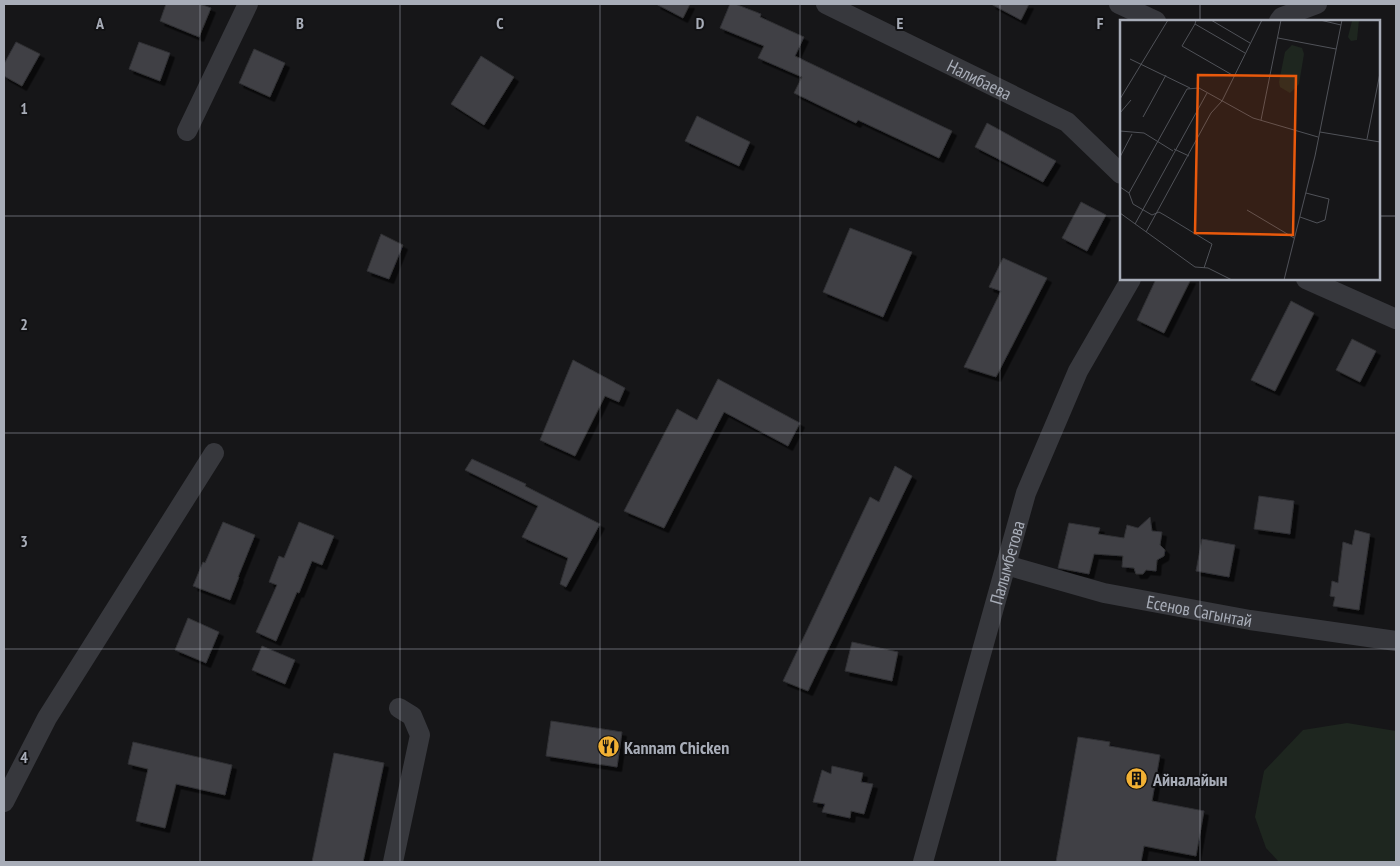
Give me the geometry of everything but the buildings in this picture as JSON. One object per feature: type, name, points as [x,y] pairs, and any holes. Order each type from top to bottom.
[{"type":"street","points":[[187,131],[248,4]]},
{"type":"street","name":"Налибаева","points":[[826,4],[1067,122],[1120,173]]},
{"type":"street","points":[[1119,4],[1154,20]]},
{"type":"street","points":[[1281,14],[1317,4]]},
{"type":"street","name":"Палымбетова","points":[[923,862],[1026,493],[1078,371],[1130,280]]},
{"type":"street","points":[[1308,280],[1396,317]]},
{"type":"street","points":[[4,802],[47,718],[214,453]]},
{"type":"street","name":"Есенов Сагынтай","points":[[1006,566],[1104,593],[1250,620],[1396,641]]},
{"type":"street","points":[[393,862],[420,735],[412,716],[399,708]]},
{"type":"shaded area","points":[[1347,723],[1396,731],[1396,862],[1279,862],[1266,848],[1255,817],[1264,771],[1303,730]]},
{"type":"place","name":"Kannam Chicken","points":[[608,747]]},
{"type":"place","name":"Айналайын","points":[[1137,779]]}]
